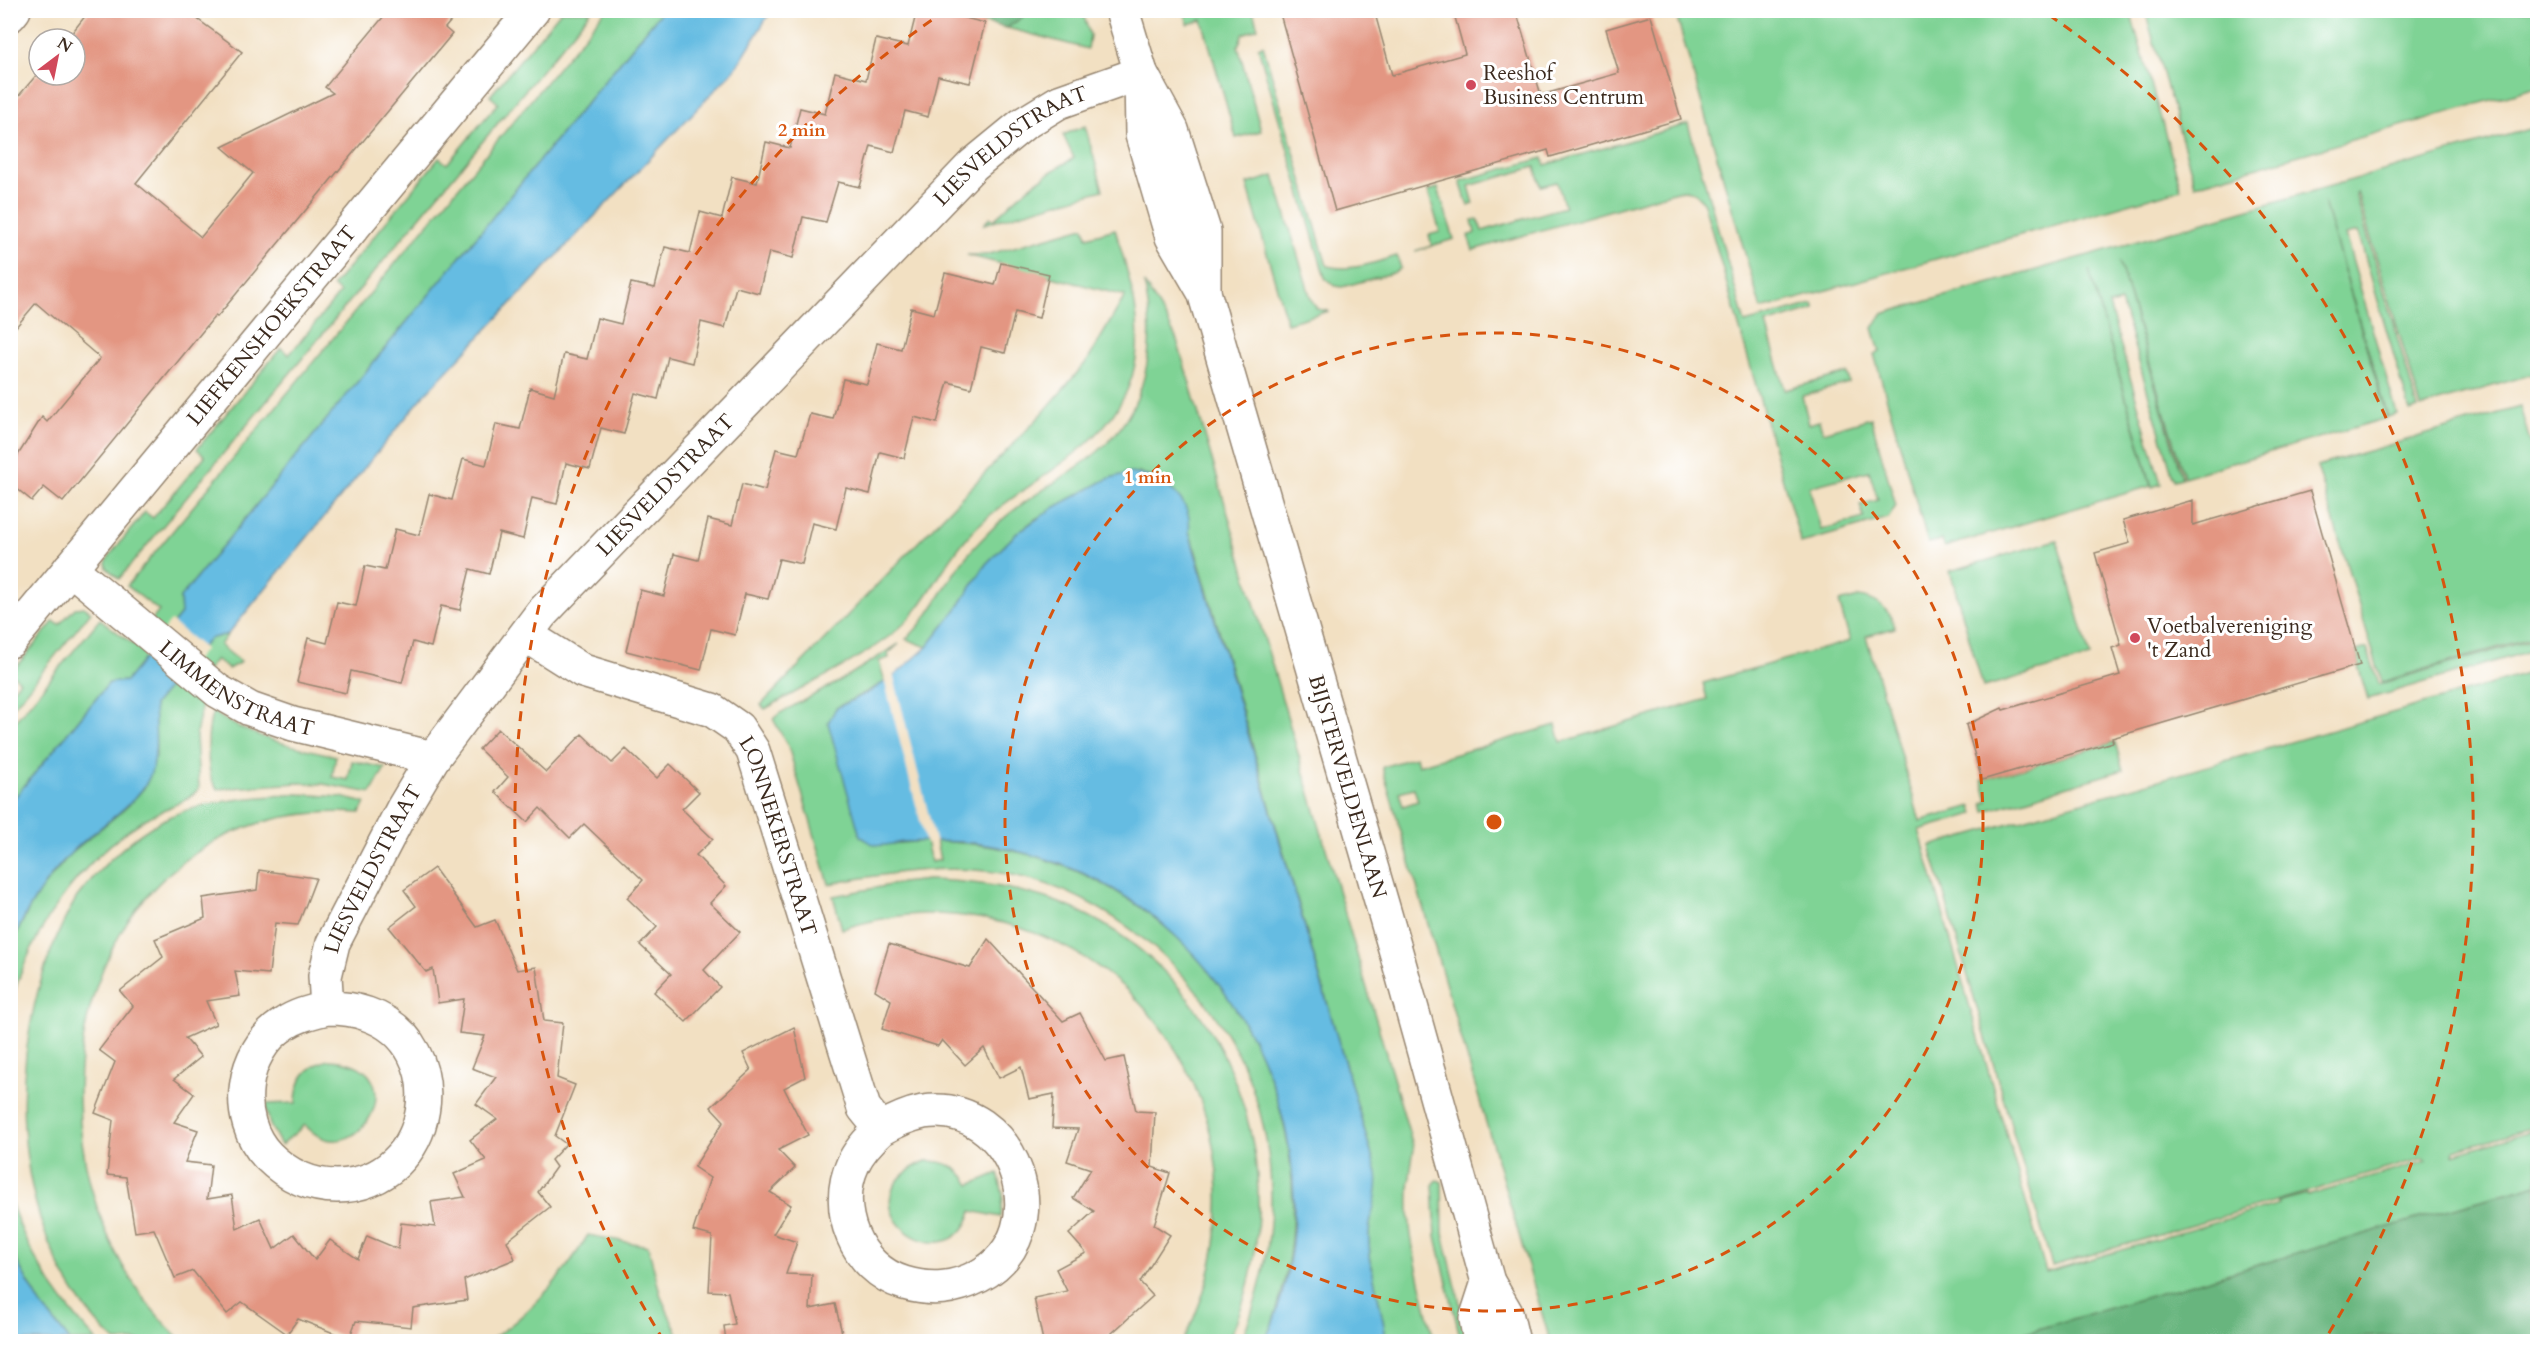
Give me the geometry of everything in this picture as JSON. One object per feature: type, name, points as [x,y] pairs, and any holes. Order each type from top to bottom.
[{"type":"street","points":[[10,15],[14,10]]},
{"type":"street","name":"LIEFKENSHOEKSTRAAT","points":[[10,641],[533,10]]},
{"type":"street","name":"BIJSTERVELDENLAAN","points":[[1122,10],[1141,73],[1142,135],[1172,237],[1204,292],[1396,952],[1488,1282],[1506,1312],[1514,1341]]},
{"type":"street","name":"LIESVELDSTRAAT","points":[[327,1008],[325,976],[333,944],[433,758],[541,614],[932,206],[994,145],[1023,123],[1059,102],[1141,73]]},
{"type":"street","name":"LIMMENSTRAAT","points":[[70,568],[206,682],[250,709],[293,724],[433,758]]},
{"type":"street","name":"LONNEKERSTRAAT","points":[[526,635],[583,671],[712,710],[738,728],[753,751],[864,1108],[881,1129]]},
{"type":"street","points":[[327,1008],[347,1009],[369,1014],[387,1025],[403,1039],[415,1056],[422,1076],[425,1098],[421,1122],[411,1145],[395,1164],[374,1178],[350,1185],[325,1186],[301,1180],[280,1167],[263,1150],[257,1140],[246,1107],[247,1083],[253,1061],[266,1040],[283,1024],[304,1014],[327,1008]]},
{"type":"street","points":[[925,1112],[948,1113],[971,1120],[991,1132],[1007,1150],[1018,1172],[1022,1195],[1021,1217],[1014,1239],[1002,1258],[985,1273],[964,1284],[942,1289],[920,1288],[898,1281],[878,1269],[862,1252],[851,1232],[846,1209],[846,1186],[852,1165],[864,1145],[881,1129],[902,1118],[925,1112]]},
{"type":"street","points":[[1480,1341],[1476,1319],[1488,1282]]},
{"type":"green space","points":[[561,11],[591,11],[119,579],[107,568],[106,563],[110,555],[145,512],[153,518],[205,456],[197,449],[281,348],[289,355],[340,293],[333,286],[439,158],[447,164],[498,103],[490,96]]},
{"type":"green space","points":[[605,11],[662,11],[180,598],[181,614],[126,681],[109,683],[11,802],[11,726],[100,619],[133,644],[159,611],[127,586]]},
{"type":"green space","points":[[934,11],[1031,11],[1007,28]]},
{"type":"green space","points":[[1031,11],[1082,11],[1090,35],[1088,49],[1007,28]]},
{"type":"green space","points":[[1184,11],[1253,11],[1258,28],[1243,34],[1238,46],[1261,131],[1236,138],[1202,20],[1188,24]]},
{"type":"green space","points":[[1675,11],[2130,11],[2181,189],[1761,309]]},
{"type":"green space","points":[[2145,11],[2537,11],[2537,87],[2195,185]]},
{"type":"green space","points":[[1263,45],[1327,266],[1354,267],[1397,256],[1401,268],[1396,272],[1342,287],[1335,286],[1325,278],[1258,47]]},
{"type":"green space","points":[[1688,124],[1745,323],[1813,304],[1815,309],[1766,324],[1785,390],[1847,373],[1849,383],[1802,396],[1809,424],[1819,421],[1823,432],[1871,418],[1896,506],[1888,518],[1801,543],[1704,204],[1696,194],[1685,190],[1677,191],[1473,250],[1468,236],[1475,233],[1472,220],[1478,219],[1482,231],[1565,207],[1557,182],[1541,186],[1535,167],[1469,186],[1474,204],[1468,206],[1460,181],[1543,158],[1545,165]],"holes":[[[1869,471],[1878,500],[1860,505],[1864,518],[1821,530],[1809,487]]]},
{"type":"green space","points":[[1085,126],[1103,190],[984,224],[990,217],[994,220],[1041,178],[1074,158],[1063,135]]},
{"type":"green space","points":[[2537,127],[2537,373],[2421,407],[2357,192],[2355,193],[2418,408],[2410,411],[2358,232],[2345,235],[2397,414],[2388,417],[2324,202],[2387,418],[2184,477],[2119,261],[2182,478],[2174,480],[2121,302],[2109,305],[2161,484],[2152,487],[2089,270],[2151,486],[1944,547],[1942,540],[1928,543],[1874,354],[1880,352],[1873,328],[1882,314]]},
{"type":"green space","points":[[1274,176],[1311,299],[1317,309],[1329,311],[1287,323],[1247,184]]},
{"type":"green space","points":[[1438,188],[1454,239],[1432,246],[1429,235],[1440,232],[1428,191]]},
{"type":"green space","points":[[1084,227],[1087,237],[1115,229],[1132,288],[1138,328],[1137,348],[1128,388],[1115,412],[1079,450],[992,514],[972,532],[904,624],[876,646],[846,665],[765,709],[761,705],[1042,414],[1088,360],[1125,296],[967,255],[986,255]]},
{"type":"green space","points":[[1144,283],[1177,340],[1414,1149],[1410,1176],[1410,1225],[1417,1269],[1434,1341],[1386,1341],[1369,1247],[1377,1173],[1196,552],[1189,531],[1160,479],[1139,473],[1036,519],[1018,532],[986,564],[957,609],[927,647],[906,639],[929,612],[965,558],[989,532],[1014,510],[1096,453],[1127,418],[1137,398],[1148,353],[1150,330]]},
{"type":"green space","points":[[2520,407],[2537,466],[2537,636],[2382,682],[2317,466]]},
{"type":"green space","points":[[2057,540],[2090,657],[1983,687],[1950,571]]},
{"type":"green space","points":[[1859,597],[1872,600],[1887,611],[1893,622],[1895,628],[1866,636],[1920,821],[1972,806],[1974,814],[1919,830],[2046,1272],[2279,1204],[2277,1202],[2307,1194],[2307,1196],[2427,1161],[2424,1158],[2052,1266],[1930,846],[2537,671],[2537,1126],[2454,1150],[2453,1154],[2537,1129],[2537,1184],[1996,1341],[1550,1341],[1382,767],[1416,757],[1418,765],[1556,725],[1561,742],[1707,699],[1703,683],[1850,641],[1839,602]],"holes":[[[1414,788],[1418,801],[1403,806],[1399,792]]]},
{"type":"green space","points":[[84,607],[91,612],[11,710],[11,691],[20,681],[11,673],[54,621],[59,625],[75,608]]},
{"type":"green space","points":[[228,634],[220,645],[241,662],[228,669],[216,659],[189,693],[202,703],[196,735],[199,788],[189,797],[144,820],[120,837],[79,876],[45,923],[20,976],[11,1003],[11,945],[29,909],[41,889],[71,853],[128,806],[144,788],[156,754],[154,705],[209,638]]},
{"type":"green space","points":[[2537,638],[2537,649],[2368,699],[2356,651],[2367,648],[2379,684]]},
{"type":"green space","points":[[899,644],[888,654],[889,658],[879,661],[885,682],[836,708],[876,845],[926,841],[931,862],[940,860],[936,841],[992,847],[1047,860],[1097,881],[1143,909],[1183,943],[1218,984],[1247,1028],[1269,1077],[1285,1128],[1292,1182],[1291,1243],[1288,1263],[1279,1303],[1265,1341],[1241,1341],[1260,1286],[1269,1232],[1270,1177],[1263,1124],[1247,1074],[1222,1026],[1188,981],[1146,941],[1116,919],[1067,892],[1031,879],[990,871],[944,869],[875,876],[829,884],[788,746],[773,719]]},
{"type":"green space","points":[[213,712],[257,735],[336,756],[332,777],[348,780],[352,761],[385,768],[371,793],[323,784],[298,783],[218,789],[210,774],[208,752],[209,729]]},
{"type":"green space","points":[[2115,742],[2123,770],[1985,811],[1983,803],[1988,801],[1982,780]]},
{"type":"green space","points":[[298,794],[341,797],[365,803],[360,813],[258,824],[180,865],[123,928],[90,1008],[79,1096],[91,1186],[125,1270],[182,1341],[115,1341],[77,1297],[50,1245],[32,1188],[24,1128],[25,1066],[34,1006],[52,949],[77,897],[115,855],[149,828],[177,814],[210,804],[245,798]]},
{"type":"green space","points":[[928,880],[978,883],[1025,892],[1057,902],[1117,933],[1168,975],[1207,1026],[1236,1085],[1253,1148],[1258,1213],[1250,1278],[1228,1341],[1183,1341],[1211,1265],[1218,1190],[1206,1117],[1177,1051],[1132,995],[1073,951],[1003,923],[922,914],[882,919],[842,929],[833,896]]},
{"type":"green space","points":[[328,1060],[356,1066],[372,1079],[376,1097],[371,1115],[360,1130],[343,1139],[325,1138],[305,1125],[281,1145],[270,1125],[265,1104],[296,1103],[298,1088],[304,1076],[314,1066]]},
{"type":"green space","points":[[926,1161],[952,1166],[970,1185],[998,1173],[1003,1195],[1001,1217],[972,1211],[959,1233],[942,1242],[922,1240],[905,1230],[893,1215],[891,1197],[900,1178]]},
{"type":"green space","points":[[1437,1180],[1442,1182],[1443,1233],[1469,1341],[1461,1341],[1436,1237],[1433,1185]]},
{"type":"green space","points":[[2537,1184],[2537,1341],[2505,1341],[2485,1337],[2434,1334],[2363,1337],[2331,1342],[1996,1341]]},
{"type":"green space","points":[[10,1199],[25,1238],[57,1293],[97,1341],[70,1341],[42,1306],[12,1253]]},
{"type":"green space","points":[[588,1235],[648,1246],[661,1297],[681,1341],[489,1341],[532,1307],[567,1266]]},
{"type":"green space","points":[[2434,1334],[2485,1337],[2505,1341],[2331,1342],[2363,1337]]},
{"type":"water","points":[[662,11],[771,11],[736,68],[426,393],[228,634],[209,639],[154,705],[156,742],[149,778],[125,808],[80,844],[62,863],[36,896],[11,945],[11,802],[109,683],[126,681],[181,614],[180,598]]},
{"type":"water","points":[[1128,473],[1140,474],[1162,483],[1172,490],[1186,509],[1189,532],[1377,1173],[1378,1181],[1370,1226],[1369,1247],[1386,1341],[1265,1341],[1288,1269],[1294,1196],[1284,1123],[1260,1054],[1223,990],[1174,934],[1114,890],[1046,859],[983,844],[933,841],[879,845],[872,844],[860,836],[828,723],[836,708],[869,692],[894,676],[927,647],[957,609],[986,564],[1018,532],[1055,507],[1107,479]]},
{"type":"water","points":[[10,1250],[42,1306],[70,1341],[11,1341]]},
{"type":"pier","points":[[171,621],[205,649],[176,683],[143,655]]},
{"type":"pier","points":[[893,673],[936,844],[926,844],[886,687],[884,679]]},
{"type":"building","points":[[90,10],[185,10],[242,52],[136,183],[201,237],[253,173],[222,147],[333,93],[325,87],[389,10],[460,10],[445,28],[452,34],[217,317],[215,316],[63,502],[44,487],[32,501],[10,483],[11,466],[42,417],[47,422],[100,358],[36,303],[10,334],[10,106],[27,86],[87,87],[87,27],[77,27]]},
{"type":"building","points":[[917,10],[934,10],[985,23],[970,83],[938,76],[928,117],[905,111],[894,152],[871,146],[860,187],[838,182],[826,222],[803,217],[793,258],[769,252],[759,293],[736,287],[725,328],[701,322],[692,363],[668,357],[658,399],[635,393],[624,434],[601,428],[590,469],[566,463],[557,504],[532,498],[523,539],[499,533],[489,574],[470,569],[460,610],[441,606],[431,647],[413,642],[402,683],[351,671],[346,693],[297,682],[308,638],[327,643],[337,602],[356,606],[365,566],[385,570],[395,529],[419,535],[429,494],[452,500],[463,459],[486,465],[496,424],[520,429],[530,388],[554,395],[564,354],[587,359],[597,318],[621,324],[631,283],[655,288],[665,247],[690,253],[700,212],[722,218],[732,177],[757,183],[766,142],[790,148],[800,108],[825,114],[835,72],[866,80],[876,39],[908,46]]},
{"type":"building","points":[[1279,10],[1374,10],[1392,75],[1465,54],[1453,10],[1516,10],[1541,95],[1619,73],[1606,29],[1651,16],[1681,119],[1550,157],[1548,150],[1335,211]]},
{"type":"building","points":[[1001,263],[1049,274],[1039,318],[1015,312],[1005,353],[981,347],[971,388],[948,382],[937,423],[914,417],[904,458],[880,452],[870,494],[846,488],[836,529],[812,523],[802,564],[779,559],[768,599],[745,594],[735,635],[711,629],[701,670],[626,651],[640,590],[664,596],[674,554],[698,560],[708,519],[732,525],[742,484],[765,490],[776,449],[798,454],[810,414],[833,419],[843,379],[867,384],[877,343],[901,349],[911,308],[934,314],[945,273],[995,285]]},
{"type":"building","points":[[2310,491],[2360,665],[2112,738],[2113,742],[1982,780],[1966,725],[2002,708],[2003,710],[2120,675],[2112,648],[2121,645],[2095,553],[2130,543],[2123,520],[2193,500],[2193,525]]},
{"type":"building","points":[[498,729],[546,772],[582,734],[612,763],[626,749],[657,778],[670,764],[699,792],[682,809],[713,839],[696,855],[726,886],[710,903],[740,932],[704,970],[720,987],[686,1022],[654,992],[671,974],[640,945],[657,927],[627,898],[643,880],[584,824],[570,838],[540,808],[527,822],[495,792],[508,777],[479,749]]},
{"type":"building","points":[[434,868],[477,927],[495,920],[517,970],[536,967],[544,1021],[563,1023],[557,1078],[575,1085],[555,1136],[566,1144],[551,1160],[556,1167],[538,1192],[550,1207],[507,1241],[515,1259],[464,1280],[467,1300],[413,1308],[411,1327],[356,1321],[349,1339],[298,1319],[287,1334],[242,1302],[227,1314],[193,1271],[175,1278],[154,1229],[135,1232],[126,1177],[107,1175],[113,1120],[95,1113],[115,1062],[99,1050],[133,1006],[120,991],[163,957],[155,939],[205,918],[203,898],[257,890],[259,870],[316,878],[298,925],[275,923],[269,974],[235,971],[240,996],[206,1001],[216,1024],[185,1038],[201,1057],[174,1079],[194,1094],[174,1122],[198,1130],[185,1162],[211,1165],[207,1199],[232,1195],[237,1229],[260,1218],[274,1249],[294,1234],[315,1260],[330,1240],[358,1259],[367,1236],[398,1249],[401,1223],[435,1227],[431,1202],[465,1197],[454,1174],[486,1160],[470,1140],[497,1119],[476,1104],[496,1077],[472,1068],[485,1036],[459,1033],[464,999],[438,1003],[433,969],[426,972],[389,927],[416,906],[404,890]]},
{"type":"building","points":[[988,939],[1063,1021],[1080,1013],[1106,1061],[1124,1057],[1136,1111],[1155,1112],[1152,1167],[1170,1173],[1154,1225],[1170,1235],[1140,1282],[1153,1296],[1103,1341],[1043,1341],[1034,1298],[1067,1291],[1056,1269],[1086,1253],[1069,1234],[1094,1211],[1073,1198],[1091,1169],[1067,1161],[1078,1129],[1052,1128],[1054,1094],[1029,1099],[1021,1067],[999,1078],[984,1048],[965,1065],[942,1040],[938,1046],[882,1029],[891,1000],[875,990],[889,944],[970,968]]},
{"type":"building","points":[[794,1027],[805,1077],[784,1088],[808,1135],[778,1150],[795,1168],[770,1192],[791,1205],[773,1234],[797,1242],[786,1274],[812,1275],[810,1309],[835,1304],[844,1341],[726,1341],[724,1326],[735,1324],[728,1292],[709,1291],[712,1236],[693,1231],[710,1178],[694,1167],[724,1121],[711,1107],[751,1070],[743,1053]]},
{"type":"place","name":"Reeshof Business Centrum","points":[[1471,85]]},
{"type":"place","name":"Voetbalvereniging 't Zand","points":[[2135,638]]}]
